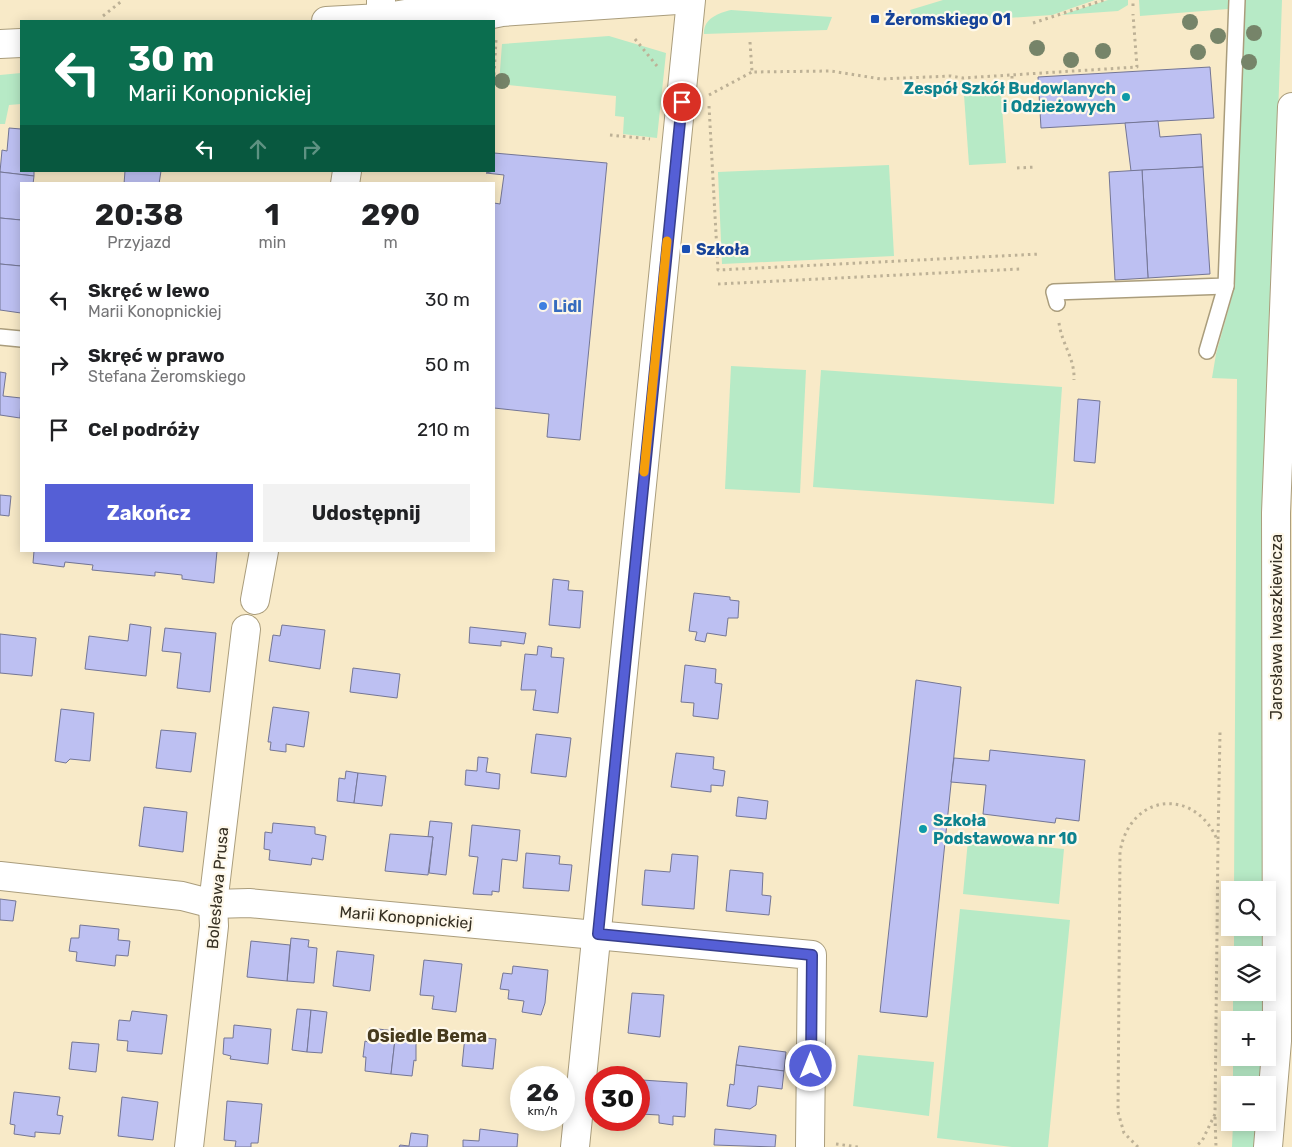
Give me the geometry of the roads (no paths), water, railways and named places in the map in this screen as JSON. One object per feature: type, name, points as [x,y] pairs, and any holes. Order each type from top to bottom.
[{"type":"street","points":[[495,25],[677,0]]},
{"type":"street","points":[[575,1147],[691,0]]},
{"type":"street","points":[[331,20],[382,10],[448,7],[485,20]]},
{"type":"street","points":[[382,10],[420,20]]},
{"type":"street","points":[[495,24],[499,25]]},
{"type":"street","points":[[0,44],[20,43]]},
{"type":"street","name":"Jarosława Iwaszkiewicza","points":[[1268,1147],[1277,1041],[1276,513],[1292,107]]},
{"type":"street","points":[[255,600],[264,552]]},
{"type":"street","name":"Bolesława Prusa","points":[[189,1147],[214,926],[213,904],[246,629]]},
{"type":"street","name":"Marii Konopnickiej","points":[[0,876],[182,896],[213,904],[248,903],[812,955],[810,1147]]},
{"type":"lane","points":[[1207,351],[1226,286],[1237,0]]},
{"type":"lane","points":[[1057,303],[1054,292],[1226,286]]},
{"type":"lane","points":[[0,337],[20,339]]},
{"type":"place","name":"Żeromskiego 01","points":[[875,19]]},
{"type":"place","name":"Zespół Szkół Budowlanych i Odzieżowych","points":[[1126,97]]},
{"type":"place","name":"Szkoła","points":[[686,249]]},
{"type":"place","name":"Lidl","points":[[543,306]]},
{"type":"place","name":"Szkoła Podstawowa nr 10","points":[[923,829]]},
{"type":"district","name":"Osiedle Bema","points":[[427,1036]]}]
